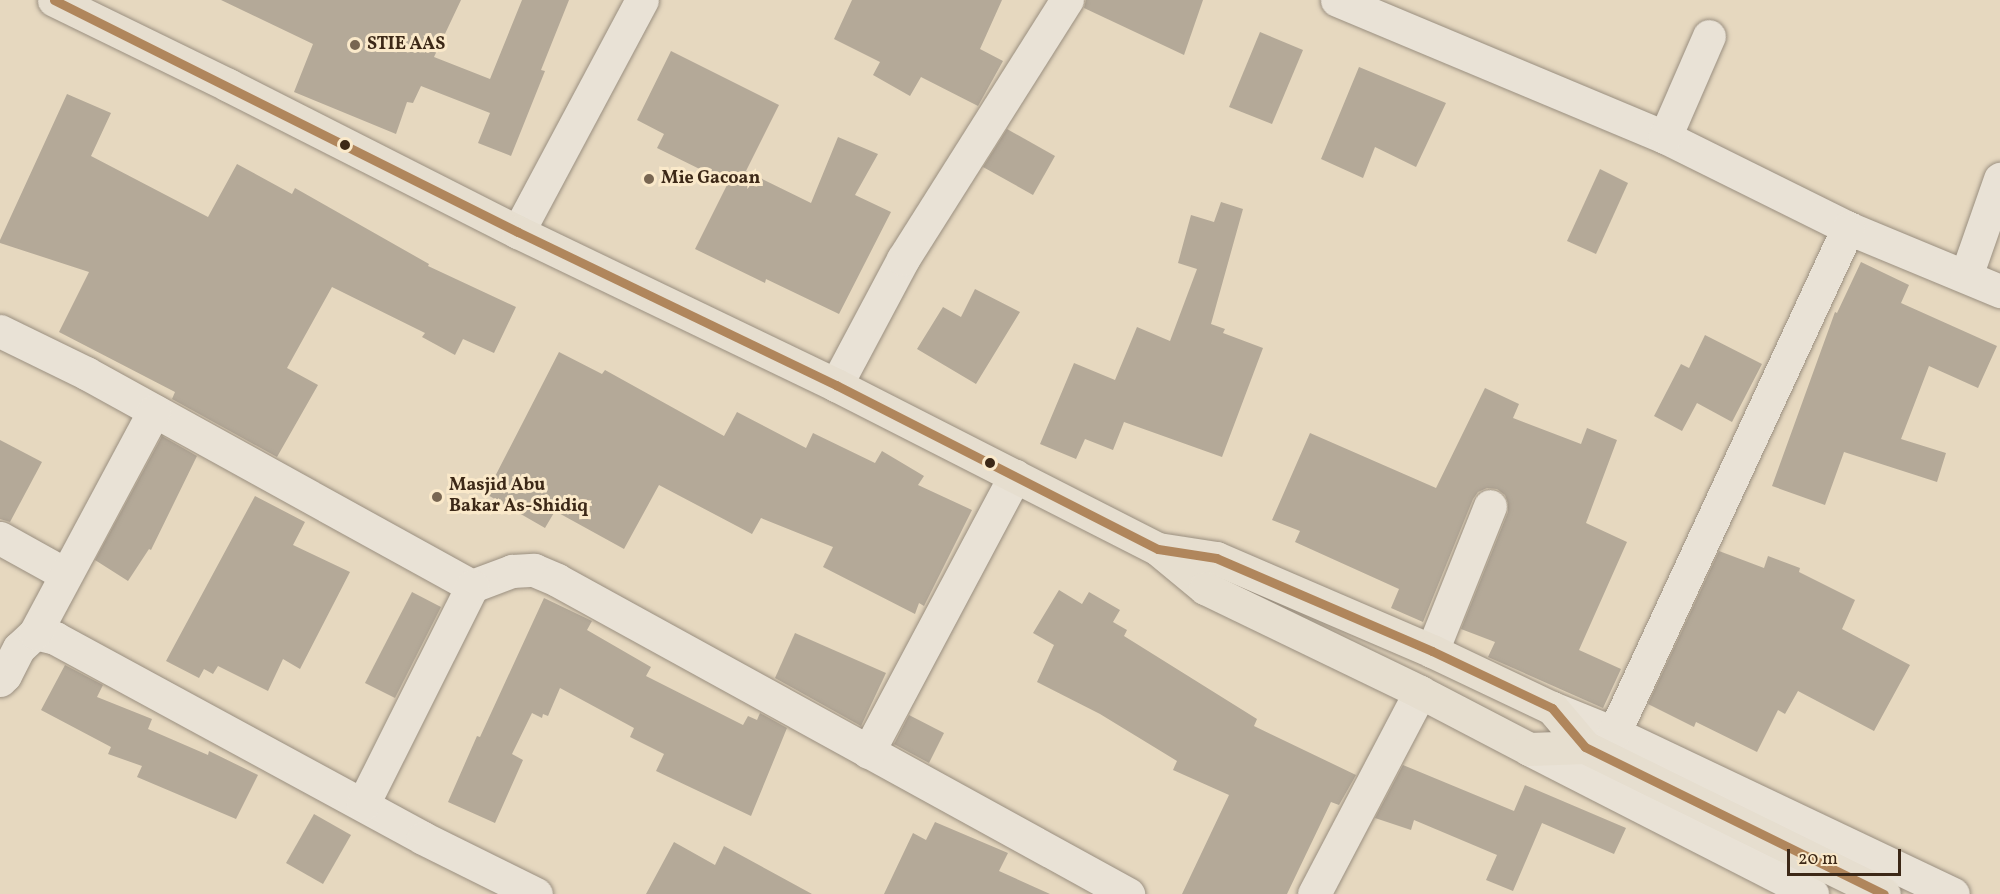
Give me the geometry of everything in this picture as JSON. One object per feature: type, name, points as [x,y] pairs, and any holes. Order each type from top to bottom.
[{"type":"main road","points":[[54,0],[518,232],[836,385],[1158,549],[1205,588],[1420,692],[1529,749],[1585,747]]},
{"type":"main road","points":[[1158,549],[1216,558],[1432,651],[1552,708],[1585,747],[1884,894]]},
{"type":"street","points":[[518,232],[642,0]]},
{"type":"street","points":[[836,385],[903,259],[1067,0]]},
{"type":"street","points":[[1337,0],[1665,137],[1848,228],[2000,291]]},
{"type":"street","points":[[1665,137],[1709,36]]},
{"type":"street","points":[[1966,276],[2000,179]]},
{"type":"street","points":[[1614,733],[1848,228]]},
{"type":"street","points":[[0,331],[154,411],[472,586]]},
{"type":"street","points":[[0,680],[6,675],[19,648],[35,633],[154,411]]},
{"type":"street","points":[[868,752],[1015,476]]},
{"type":"street","points":[[1432,651],[1490,506]]},
{"type":"street","points":[[0,538],[65,574]]},
{"type":"street","points":[[363,804],[472,586],[512,571],[534,570],[606,605],[1128,894]]},
{"type":"street","points":[[35,633],[55,638],[423,838],[536,894]]},
{"type":"street","points":[[1314,894],[1420,692]]},
{"type":"street","points":[[1552,708],[1614,733],[1953,894]]},
{"type":"street","points":[[1529,749],[1812,894]]},
{"type":"building","points":[[221,0],[461,0],[434,57],[490,79],[522,0],[569,0],[541,70],[545,71],[511,156],[478,143],[490,113],[421,86],[413,103],[407,102],[396,134],[294,92],[313,44]]},
{"type":"building","points":[[852,0],[1002,0],[980,49],[1003,61],[978,106],[921,77],[910,96],[873,75],[880,62],[834,39]]},
{"type":"building","points":[[1086,0],[1203,0],[1184,55],[1084,8]]},
{"type":"building","points":[[1260,32],[1303,50],[1272,124],[1229,107]]},
{"type":"building","points":[[671,51],[779,105],[746,171],[811,203],[838,137],[878,154],[855,195],[891,212],[839,314],[766,279],[765,283],[695,249],[728,183],[657,148],[664,134],[637,120]]},
{"type":"building","points":[[1359,67],[1446,103],[1416,167],[1375,147],[1363,178],[1321,159]]},
{"type":"building","points":[[67,94],[111,113],[91,156],[208,217],[237,164],[292,194],[295,188],[429,264],[428,266],[516,307],[494,353],[463,339],[455,355],[422,337],[425,333],[332,287],[287,368],[318,385],[277,457],[172,399],[175,392],[59,332],[89,272],[0,243],[0,240]]},
{"type":"building","points":[[1007,129],[1055,156],[1033,195],[983,167]]},
{"type":"building","points":[[1600,169],[1628,183],[1596,254],[1567,241]]},
{"type":"building","points":[[1221,202],[1243,209],[1211,324],[1225,329],[1223,333],[1263,348],[1222,457],[1124,422],[1113,450],[1085,439],[1076,459],[1040,444],[1074,363],[1115,380],[1137,327],[1170,341],[1197,269],[1178,263],[1191,215],[1214,222]]},
{"type":"building","points":[[1861,262],[1909,285],[1901,303],[1997,346],[1978,388],[1929,366],[1901,439],[1946,453],[1937,482],[1844,452],[1825,505],[1772,486],[1835,312],[1837,313]]},
{"type":"building","points":[[975,289],[1020,312],[976,384],[917,349],[943,307],[961,317]]},
{"type":"building","points":[[1705,335],[1762,364],[1732,422],[1697,403],[1682,431],[1654,416],[1681,364],[1689,368]]},
{"type":"building","points":[[559,352],[602,374],[605,370],[724,436],[737,412],[806,448],[813,433],[875,463],[882,451],[924,476],[918,485],[972,510],[924,606],[919,603],[915,614],[823,567],[833,547],[761,518],[752,534],[659,485],[624,549],[555,511],[545,528],[486,494]]},
{"type":"building","points":[[1485,388],[1519,404],[1513,418],[1581,444],[1587,428],[1617,440],[1586,523],[1627,542],[1579,650],[1621,669],[1603,708],[1488,657],[1495,642],[1461,629],[1508,512],[1505,495],[1497,489],[1487,488],[1478,492],[1473,499],[1423,622],[1391,608],[1399,589],[1295,542],[1300,531],[1272,520],[1310,433],[1436,488]]},
{"type":"building","points":[[162,436],[197,456],[151,550],[149,549],[128,581],[95,560]]},
{"type":"building","points":[[0,440],[42,462],[10,522],[0,519]]},
{"type":"building","points":[[255,496],[305,522],[293,545],[350,572],[300,669],[283,659],[268,691],[218,666],[213,674],[204,669],[199,678],[166,661]]},
{"type":"building","points":[[1719,551],[1764,568],[1768,556],[1800,568],[1799,572],[1855,600],[1842,629],[1910,665],[1874,731],[1798,691],[1785,714],[1778,710],[1757,752],[1696,722],[1694,727],[1648,704]]},
{"type":"building","points":[[1059,590],[1082,604],[1089,592],[1120,610],[1113,622],[1127,630],[1124,636],[1257,719],[1254,726],[1356,775],[1339,805],[1331,802],[1287,894],[1182,894],[1229,795],[1173,770],[1177,761],[1100,714],[1037,682],[1054,645],[1033,633]]},
{"type":"building","points":[[412,592],[441,607],[395,698],[365,683]]},
{"type":"building","points":[[544,598],[592,621],[587,630],[651,667],[646,676],[743,725],[748,716],[757,720],[760,713],[787,728],[751,816],[656,771],[664,754],[630,737],[634,728],[560,688],[548,716],[543,714],[542,718],[532,713],[512,754],[523,760],[495,823],[448,802],[477,736],[480,737]]},
{"type":"building","points":[[795,633],[886,673],[861,726],[775,678]]},
{"type":"building","points":[[65,665],[103,685],[97,697],[152,719],[148,729],[208,755],[209,751],[258,775],[236,819],[137,777],[142,766],[108,754],[111,747],[41,710]]},
{"type":"building","points":[[909,715],[944,733],[929,763],[894,744]]},
{"type":"building","points":[[1403,765],[1514,811],[1525,785],[1626,828],[1614,854],[1542,823],[1513,891],[1486,880],[1497,855],[1414,820],[1411,830],[1375,818]]},
{"type":"building","points":[[314,814],[351,835],[323,884],[286,863]]},
{"type":"building","points":[[935,822],[1008,853],[999,871],[1050,894],[884,894],[913,833],[926,840]]},
{"type":"building","points":[[674,842],[715,865],[724,846],[812,894],[646,894]]},
{"type":"transit line","points":[[54,0],[518,232],[836,385],[1158,549],[1216,558],[1432,651],[1552,708],[1585,747],[1884,894]]},
{"type":"place","name":"STIE AAS","points":[[355,45]]},
{"type":"place","name":"Mie Gacoan","points":[[649,179]]},
{"type":"place","name":"Masjid Abu Bakar As-Shidiq","points":[[437,497]]}]
